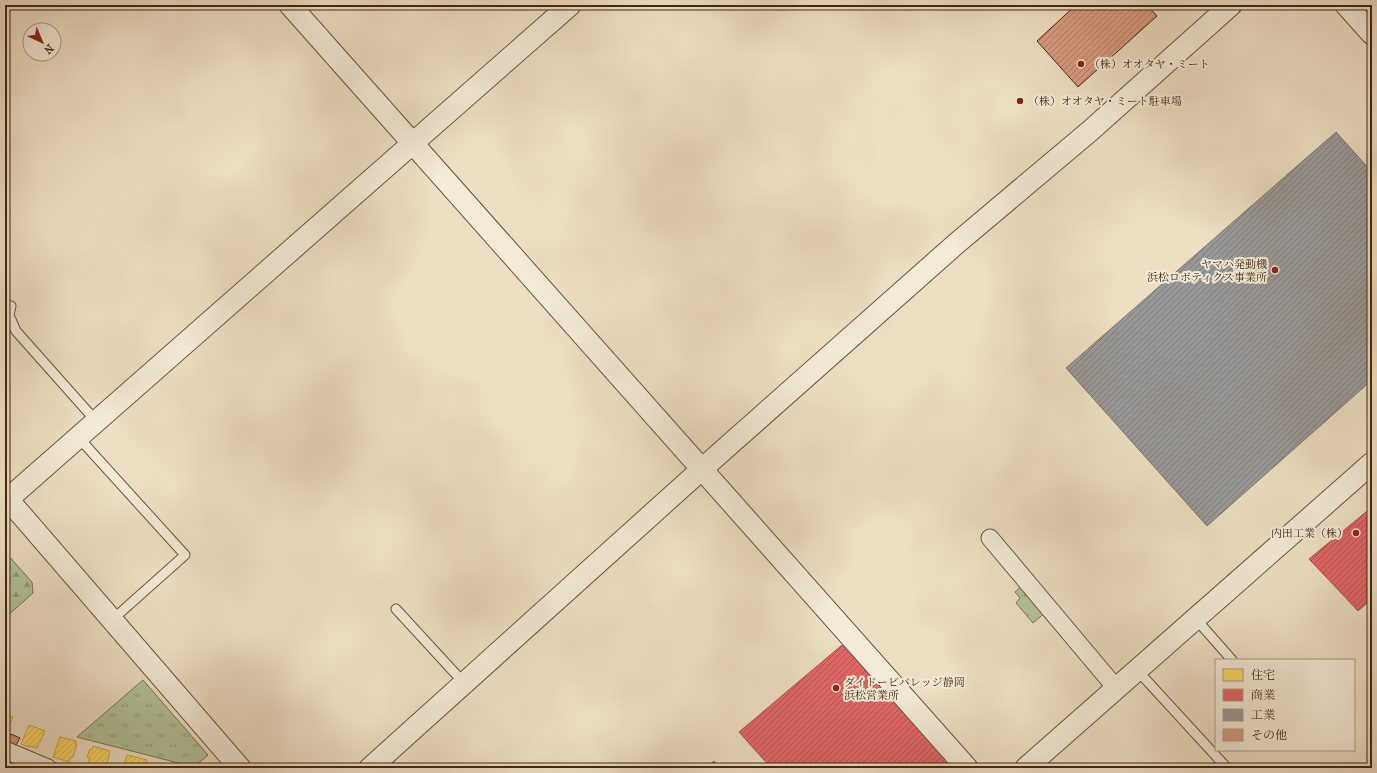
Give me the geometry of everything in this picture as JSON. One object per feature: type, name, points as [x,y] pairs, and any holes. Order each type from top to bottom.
[{"type":"street","points":[[290,5],[967,768]]},
{"type":"street","points":[[240,768],[6,499],[570,5]]},
{"type":"street","points":[[370,768],[702,469],[951,248],[1090,131],[1231,5]]},
{"type":"street","points":[[1346,5],[1372,34]]},
{"type":"street","points":[[1026,768],[1372,463]]},
{"type":"street","points":[[990,538],[1116,688]]},
{"type":"street","points":[[5,750],[48,768]]},
{"type":"lane","points":[[12,306],[9,315],[16,331],[96,421]]},
{"type":"lane","points":[[78,437],[185,554],[112,620]]},
{"type":"lane","points":[[396,609],[464,683]]},
{"type":"lane","points":[[1195,618],[1231,659]]},
{"type":"lane","points":[[1137,670],[1227,768]]},
{"type":"green space","points":[[5,552],[32,582],[33,593],[5,618]]},
{"type":"green space","points":[[1024,584],[1047,611],[1033,623],[1016,603],[1020,598],[1015,592]]},
{"type":"green space","points":[[143,680],[208,755],[194,767],[77,737]]},
{"type":"building: 住宅","points":[[5,714],[13,717],[6,733],[5,732]]},
{"type":"building: 住宅","points":[[29,725],[45,731],[37,748],[21,744]]},
{"type":"building: 住宅","points":[[60,737],[76,741],[75,744],[77,744],[73,757],[71,757],[69,762],[53,757]]},
{"type":"building: 住宅","points":[[93,746],[110,751],[106,768],[87,765],[90,758],[87,757]]},
{"type":"building: 住宅","points":[[127,755],[147,760],[145,768],[123,768]]},
{"type":"building: 住宅","points":[[162,764],[165,766],[167,764],[171,768],[158,768]]},
{"type":"building: 商業","name":"内田工業（株）","points":[[1372,507],[1372,599],[1358,611],[1309,559]]},
{"type":"building: 商業","name":"ダイドービバレッジ静岡 浜松営業所","points":[[842,645],[954,768],[771,768],[739,732]]},
{"type":"building: 工業","name":"ヤマハ発動機 浜松ロボティクス事業所","points":[[1336,132],[1372,172],[1372,380],[1207,526],[1066,368]]},
{"type":"building: 工業","points":[[714,761],[720,768],[706,768]]},
{"type":"building: その他","name":"（株）オオタヤ・ミート","points":[[1076,5],[1147,5],[1157,16],[1078,87],[1037,41]]},
{"type":"building: その他","points":[[11,734],[20,738],[16,745],[7,741]]},
{"type":"place","name":"（株）オオタヤ・ミート","points":[[1081,64]]},
{"type":"place","name":"（株）オオタヤ・ミート駐車場","points":[[1020,101]]},
{"type":"place","name":"ヤマハ発動機 浜松ロボティクス事業所","points":[[1275,270]]},
{"type":"place","name":"内田工業（株）","points":[[1356,533]]},
{"type":"place","name":"ダイドービバレッジ静岡 浜松営業所","points":[[836,688]]}]
